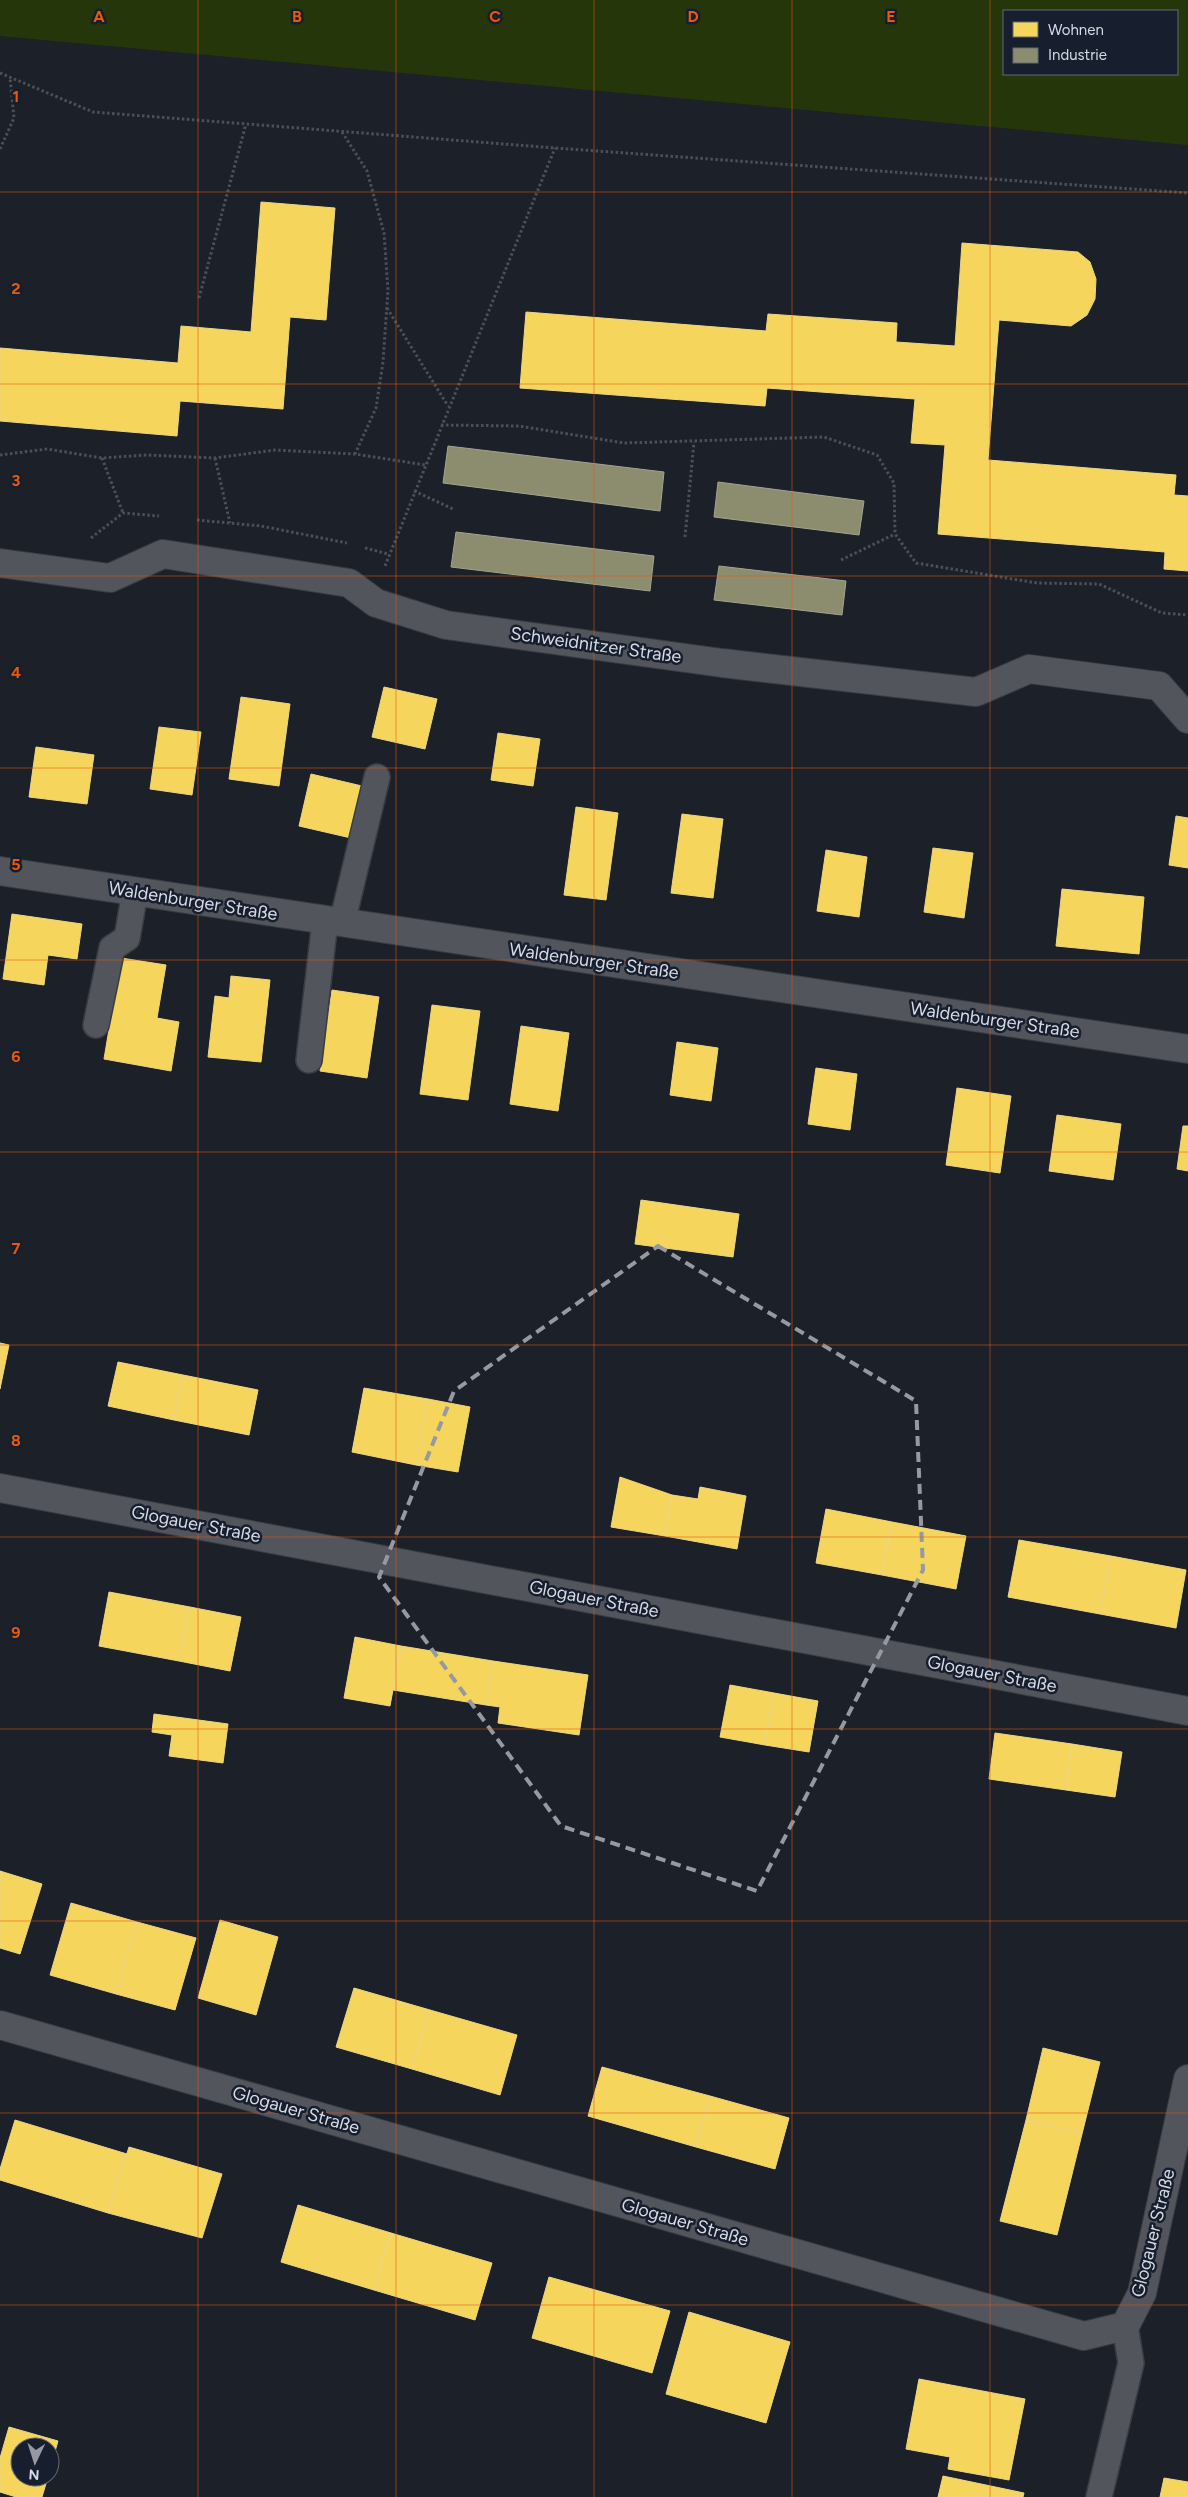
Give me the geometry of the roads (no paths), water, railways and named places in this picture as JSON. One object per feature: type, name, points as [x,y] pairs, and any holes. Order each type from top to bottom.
[{"type":"street","name":"Schweidnitzer Straße","points":[[0,564],[110,578],[163,554],[349,583],[376,603],[446,625],[722,663],[976,692],[1029,669],[1160,686],[1188,719]]},
{"type":"street","name":"Waldenburger Straße","points":[[0,871],[1188,1049]]},
{"type":"street","name":"Glogauer Straße","points":[[0,1488],[1188,1711]]},
{"type":"street","name":"Glogauer Straße","points":[[0,2025],[1084,2336],[1125,2326],[1142,2293],[1188,2079]]},
{"type":"lane","points":[[309,1060],[334,922],[377,777]]},
{"type":"lane","points":[[96,1024],[112,948],[127,938],[135,892]]},
{"type":"lane","points":[[1099,2497],[1131,2362],[1125,2326]]}]
